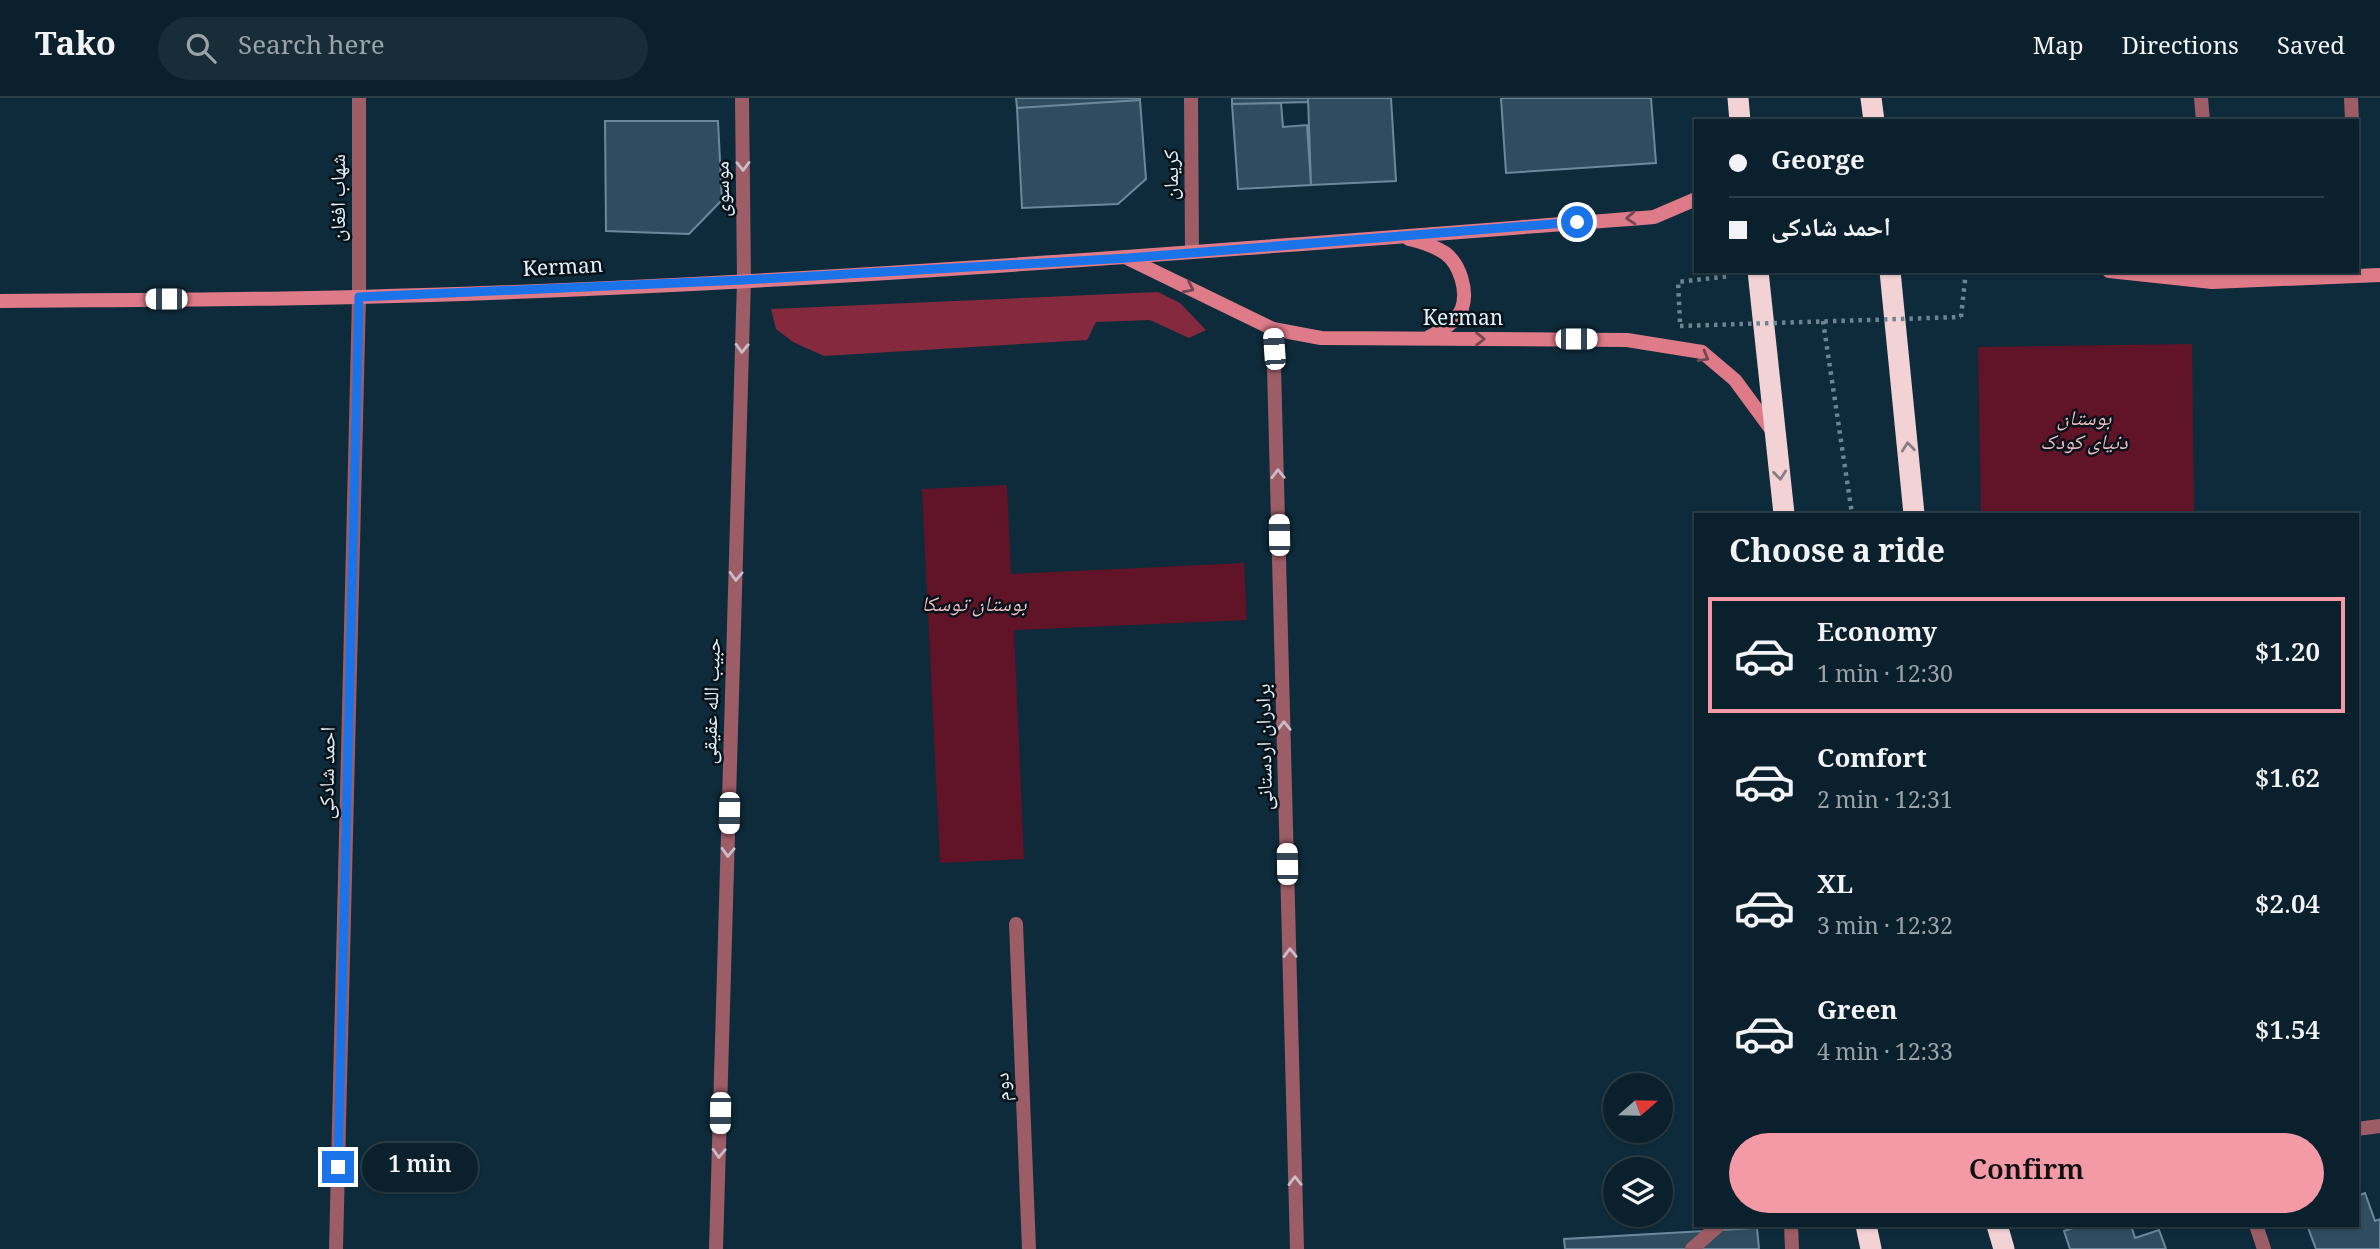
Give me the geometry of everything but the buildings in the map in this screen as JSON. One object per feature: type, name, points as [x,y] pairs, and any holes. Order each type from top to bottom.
[{"type":"highway","points":[[1738,98],[1740,119]]},
{"type":"highway","points":[[1871,98],[1874,119]]},
{"type":"highway","points":[[1758,273],[1784,513]]},
{"type":"highway","points":[[1890,273],[1914,513]]},
{"type":"highway","points":[[1864,1249],[1866,1227]]},
{"type":"highway","points":[[1866,1227],[1871,1249]]},
{"type":"highway","points":[[1987,1227],[1990,1249]]},
{"type":"highway","points":[[1998,1227],[2004,1249]]},
{"type":"main road","points":[[1728,119],[1732,98]]},
{"type":"main road","name":"Kerman","points":[[0,301],[359,297],[744,280],[1128,258],[1654,216],[1694,200]]},
{"type":"main road","points":[[1398,236],[1428,244],[1448,255],[1463,279],[1462,308],[1447,328],[1425,339]]},
{"type":"main road","name":"Kerman","points":[[1128,258],[1273,328],[1321,338],[1627,340],[1702,352],[1735,380],[1776,435]]},
{"type":"main road","points":[[2143,273],[2212,277],[2380,275]]},
{"type":"street","name":"شهاب افغان","points":[[359,98],[359,297]]},
{"type":"street","name":"موسوی","points":[[743,98],[744,280]]},
{"type":"street","name":"کریمان","points":[[1191,98],[1192,251]]},
{"type":"street","points":[[2202,98],[2203,119]]},
{"type":"street","points":[[2351,98],[2352,119]]},
{"type":"street","name":"حبیب الله عقیقی","points":[[716,1249],[744,280]]},
{"type":"street","name":"احمد شادکی","points":[[336,1249],[359,297]]},
{"type":"street","name":"برادران اردستانی","points":[[1273,328],[1297,1249]]},
{"type":"street","name":"دوم","points":[[1016,923],[1029,1249]]},
{"type":"street","points":[[2359,1129],[2380,1126]]},
{"type":"street","points":[[1692,1249],[1717,1227]]},
{"type":"street","points":[[1791,1227],[1792,1249]]},
{"type":"street","points":[[2257,1227],[2264,1249]]},
{"type":"path","points":[[1750,273],[1678,282],[1680,326],[1961,317],[1966,273]]},
{"type":"path","points":[[1824,321],[1852,513]]},
{"type":"green space","name":"بوستان دنیای کودک","points":[[2192,344],[2194,513],[1981,513],[1978,347]]},
{"type":"green space","name":"بوستان توسکا","points":[[1007,485],[1011,574],[1244,563],[1247,620],[1014,630],[1024,859],[940,863],[922,489]]},
{"type":"shaded area","points":[[1158,292],[1180,303],[1206,330],[1189,338],[1150,320],[1096,322],[1087,340],[824,356],[793,342],[776,329],[771,309]]},
{"type":"route","points":[[338,1167],[359,297],[744,280],[1128,258],[1577,222]]}]
